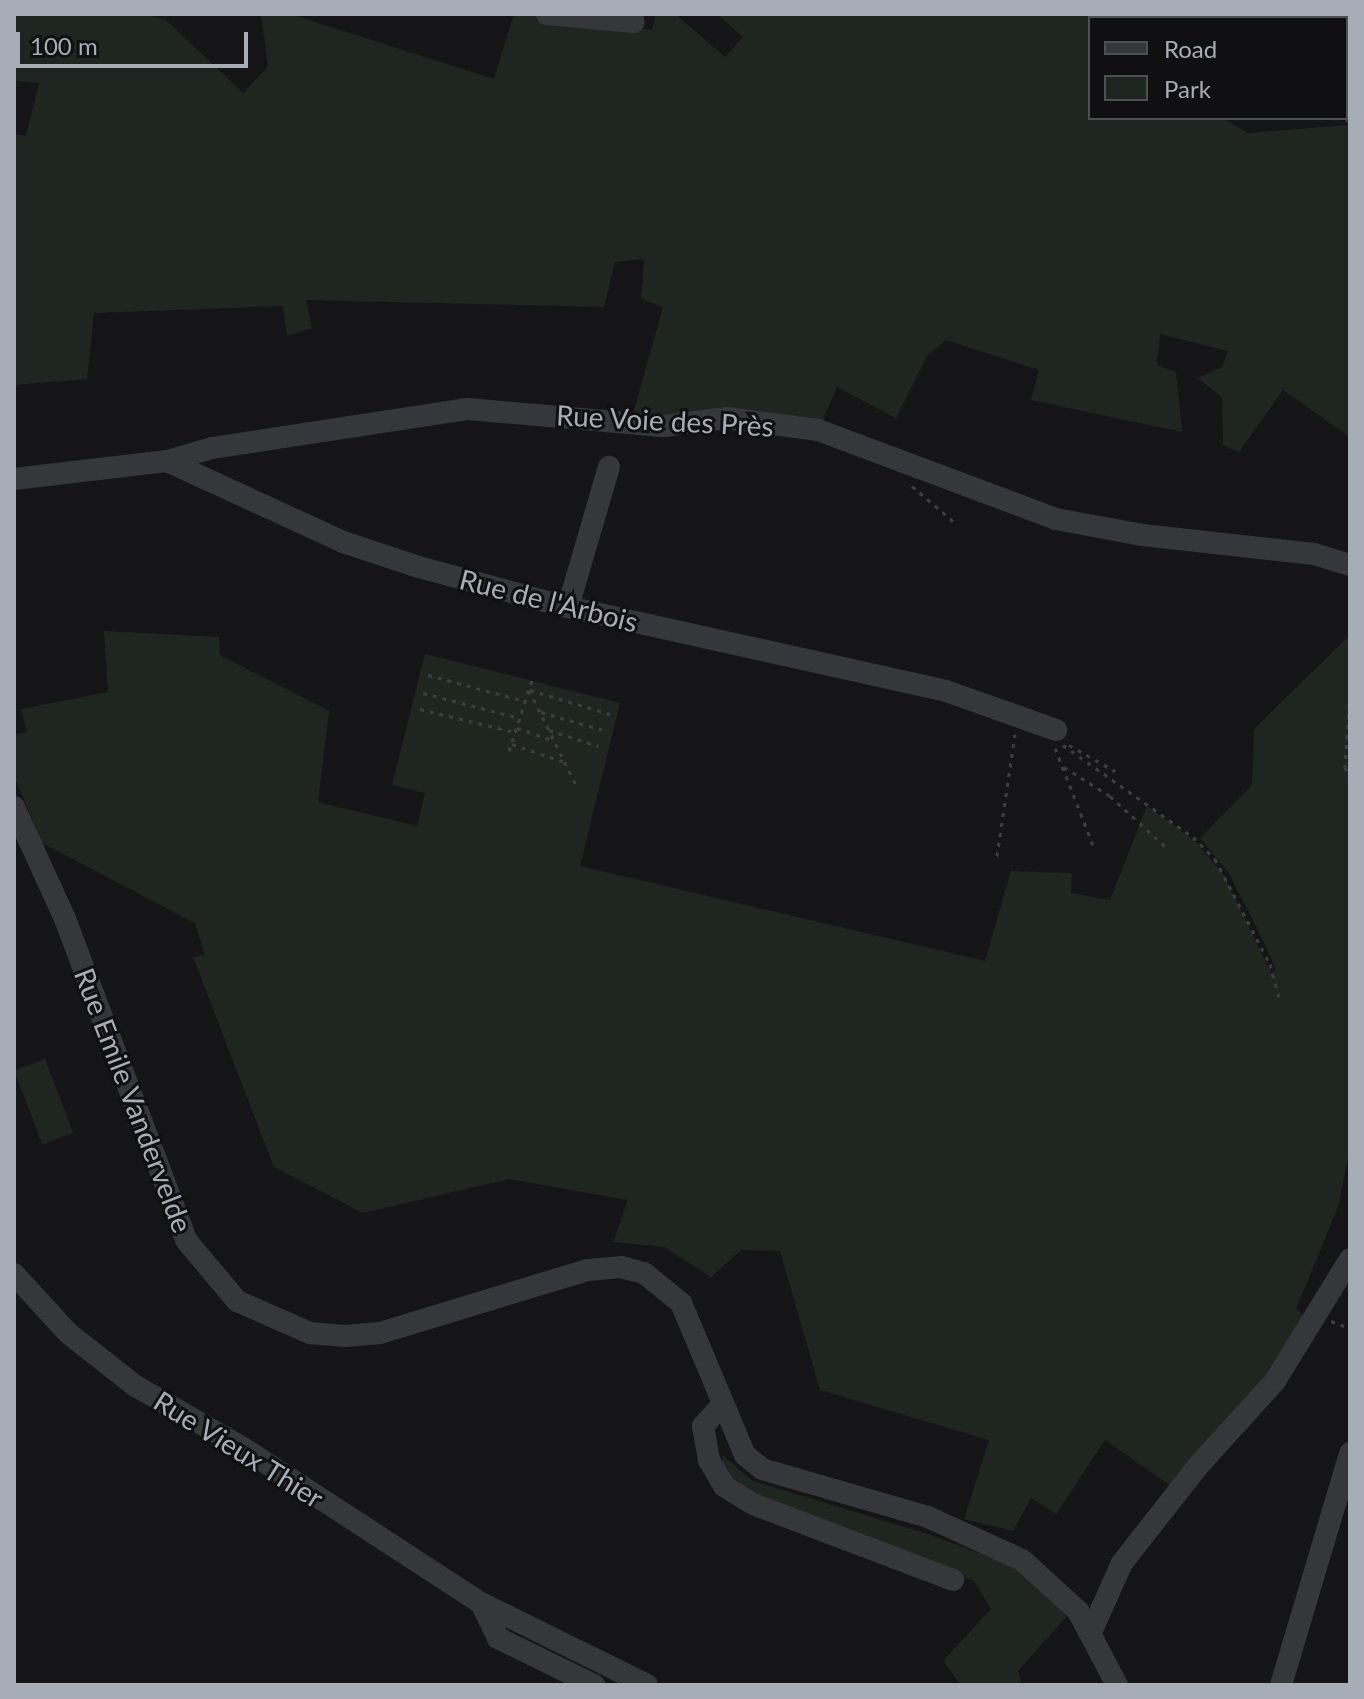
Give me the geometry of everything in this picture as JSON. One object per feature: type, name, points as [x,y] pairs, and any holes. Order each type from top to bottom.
[{"type":"street","points":[[547,14],[634,22]]},
{"type":"street","name":"Rue Voie des Près","points":[[14,479],[167,461],[212,448],[481,409],[664,426],[727,418],[818,430],[1056,519],[1142,535],[1314,554],[1350,565]]},
{"type":"street","name":"Rue de l'Arbois","points":[[167,461],[343,542],[568,607],[946,691],[1054,731]]},
{"type":"street","points":[[568,607],[609,467]]},
{"type":"street","name":"Rue Emile Vandervelde","points":[[14,807],[65,919],[186,1240],[237,1301],[310,1333],[380,1333],[588,1270],[621,1267],[644,1273],[681,1303],[721,1406]]},
{"type":"street","points":[[1092,1630],[1122,1563],[1198,1466],[1275,1381],[1350,1259]]},
{"type":"street","name":"Rue Vieux Thier","points":[[14,1276],[106,1366],[481,1603],[647,1685]]},
{"type":"street","points":[[953,1580],[753,1504],[724,1486],[709,1460],[703,1426],[721,1406],[745,1455],[762,1469],[928,1517],[1022,1560],[1078,1611],[1092,1630],[1117,1685]]},
{"type":"street","points":[[1281,1685],[1350,1453]]},
{"type":"street","points":[[481,1603],[498,1638],[594,1685]]},
{"type":"path","points":[[908,466],[913,491],[954,522]]},
{"type":"path","points":[[428,675],[525,701]]},
{"type":"path","points":[[509,751],[533,677]]},
{"type":"path","points":[[529,690],[577,787]]},
{"type":"path","points":[[529,690],[610,714]]},
{"type":"path","points":[[423,693],[520,718]]},
{"type":"path","points":[[1350,695],[1345,767],[1350,779]]},
{"type":"path","points":[[420,709],[554,741]]},
{"type":"path","points":[[540,712],[603,730]]},
{"type":"path","points":[[997,856],[1017,716]]},
{"type":"path","points":[[549,730],[598,746]]},
{"type":"path","points":[[1054,731],[1061,765],[1093,845]]},
{"type":"path","points":[[1054,731],[1115,771]]},
{"type":"path","points":[[1054,731],[1215,859],[1270,964],[1279,998]]},
{"type":"path","points":[[512,744],[565,762]]},
{"type":"path","points":[[1061,765],[1110,796],[1167,848]]},
{"type":"green space","points":[[14,14],[145,14],[166,20],[243,93],[268,67],[261,14],[290,14],[494,79],[514,14],[552,14],[652,30],[656,14],[675,14],[725,57],[743,37],[717,14],[1176,14],[1088,16],[1088,120],[1225,120],[1248,133],[1347,125],[1350,36],[1350,437],[1283,390],[1239,452],[1223,445],[1222,397],[1198,378],[1222,367],[1228,351],[1160,334],[1157,365],[1176,372],[1182,432],[1031,400],[1039,370],[946,340],[927,356],[896,418],[837,387],[820,427],[632,418],[663,307],[641,299],[644,259],[615,262],[604,307],[306,300],[312,328],[287,336],[283,306],[94,313],[87,379],[14,385],[14,134],[26,136],[39,83],[14,81]]},
{"type":"green space","points":[[104,631],[219,637],[220,655],[329,711],[318,802],[417,826],[425,793],[392,785],[425,654],[620,703],[580,866],[985,961],[1011,871],[1072,873],[1071,893],[1110,900],[1147,806],[1194,840],[1224,875],[1271,973],[1276,969],[1228,872],[1200,838],[1252,785],[1254,729],[1350,635],[1350,1148],[1338,1207],[1296,1309],[1308,1320],[1257,1395],[1171,1486],[1105,1440],[1056,1514],[1031,1498],[1013,1531],[964,1519],[989,1440],[820,1390],[780,1251],[741,1250],[711,1277],[664,1247],[613,1242],[628,1200],[509,1179],[363,1213],[274,1167],[193,957],[205,955],[195,923],[42,843],[14,776],[14,735],[27,732],[21,709],[108,692]]},
{"type":"green space","points":[[45,1059],[73,1133],[43,1145],[14,1071]]},
{"type":"green space","points":[[722,1455],[753,1481],[934,1536],[1016,1567],[1067,1616],[1018,1671],[1022,1685],[961,1685],[943,1661],[991,1609],[974,1581],[743,1494],[724,1479]]}]
